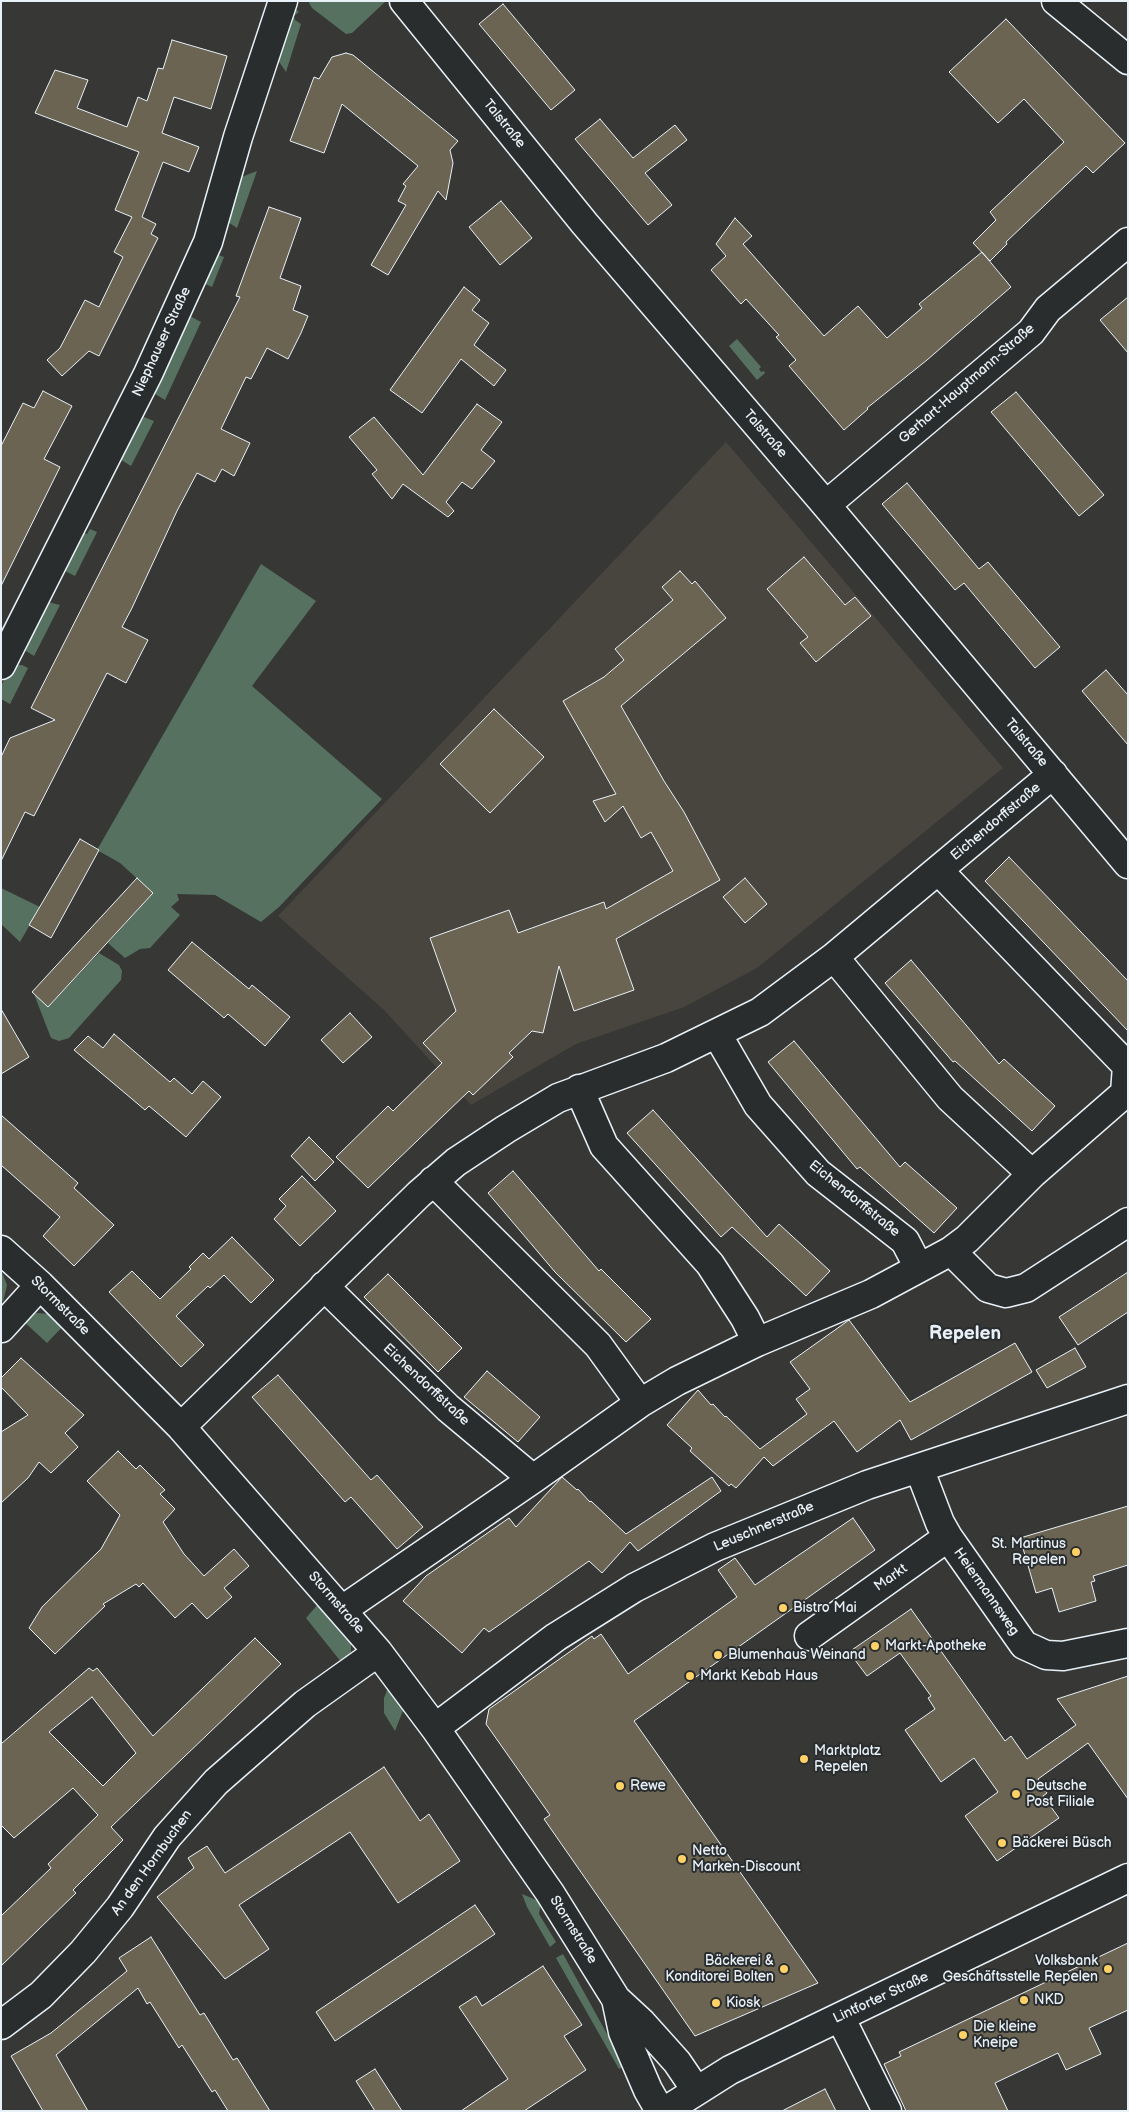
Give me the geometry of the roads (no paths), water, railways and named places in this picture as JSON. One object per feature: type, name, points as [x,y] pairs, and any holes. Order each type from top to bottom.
[{"type":"street","name":"Niephauser Straße","points":[[1,666],[148,374],[208,242],[238,137],[283,1]]},
{"type":"street","name":"Talstraße","points":[[404,1],[585,224],[826,505],[1128,864]]},
{"type":"street","points":[[1056,1],[1128,60]]},
{"type":"street","name":"Gerhart-Hauptmann-Straße","points":[[826,505],[1031,332],[1048,309],[1128,242]]},
{"type":"street","name":"Eichendorffstraße","points":[[181,1427],[324,1286],[456,1162],[558,1098],[666,1058],[760,1012],[834,957],[1052,774]]},
{"type":"street","name":"Eichendorffstraße","points":[[342,1610],[534,1479],[640,1403],[677,1382],[757,1342],[871,1294],[951,1251],[967,1239],[1032,1174],[1126,1094],[1127,1066],[939,870]]},
{"type":"street","points":[[834,957],[950,1098],[1032,1174]]},
{"type":"street","name":"Eichendorffstraße","points":[[717,1034],[758,1105],[818,1173],[905,1241],[919,1268]]},
{"type":"street","points":[[579,1089],[604,1146],[710,1264],[745,1318],[757,1342]]},
{"type":"street","points":[[434,1181],[598,1345],[640,1403]]},
{"type":"street","points":[[951,1251],[988,1288],[1006,1293],[1026,1288],[1128,1222]]},
{"type":"street","name":"Stormstraße","points":[[1,1250],[40,1285],[181,1427],[378,1652],[436,1728],[550,1893],[616,1999],[642,2023],[677,2062],[696,2090]]},
{"type":"street","points":[[1,1328],[40,1285]]},
{"type":"street","name":"Eichendorffstraße","points":[[324,1286],[448,1408],[534,1479]]},
{"type":"street","name":"Leuschnerstraße","points":[[436,1728],[556,1637],[642,1584],[715,1547],[772,1522],[867,1485],[1128,1399]]},
{"type":"street","name":"Heiermannsweg","points":[[919,1468],[940,1523],[948,1537],[1024,1645],[1046,1655],[1063,1656],[1128,1642]]},
{"type":"street","name":"Markt","points":[[809,1636],[948,1537]]},
{"type":"street","name":"An den Hornbuchen","points":[[1,2025],[41,1995],[84,1952],[120,1908],[167,1837],[216,1782],[305,1704],[378,1652]]},
{"type":"street","name":"Lintforter Straße","points":[[665,2111],[730,2070],[1128,1878]]},
{"type":"street","name":"Stormstraße","points":[[616,1999],[623,2032],[648,2090],[660,2111]]},
{"type":"street","points":[[840,2016],[887,2111]]},
{"type":"place","name":"St. Martinus Repelen","points":[[1076,1552]]},
{"type":"place","name":"Bistro Mai","points":[[783,1608]]},
{"type":"place","name":"Markt-Apotheke","points":[[875,1646]]},
{"type":"place","name":"Blumenhaus Weinand","points":[[718,1655]]},
{"type":"place","name":"Markt Kebab Haus","points":[[690,1676]]},
{"type":"place","name":"Marktplatz Repelen","points":[[804,1759]]},
{"type":"place","name":"Rewe","points":[[620,1786]]},
{"type":"place","name":"Deutsche Post Filiale","points":[[1016,1794]]},
{"type":"place","name":"Bäckerei Büsch","points":[[1002,1843]]},
{"type":"place","name":"Netto Marken-Discount","points":[[682,1859]]},
{"type":"place","name":"Bäckerei & Konditorei Bolten","points":[[784,1969]]},
{"type":"place","name":"Volksbank Geschäftsstelle Repelen","points":[[1108,1969]]},
{"type":"place","name":"NKD","points":[[1024,2000]]},
{"type":"place","name":"Kiosk","points":[[716,2003]]},
{"type":"place","name":"Die kleine Kneipe","points":[[963,2035]]},
{"type":"district","name":"Repelen","points":[[965,1334]]}]
